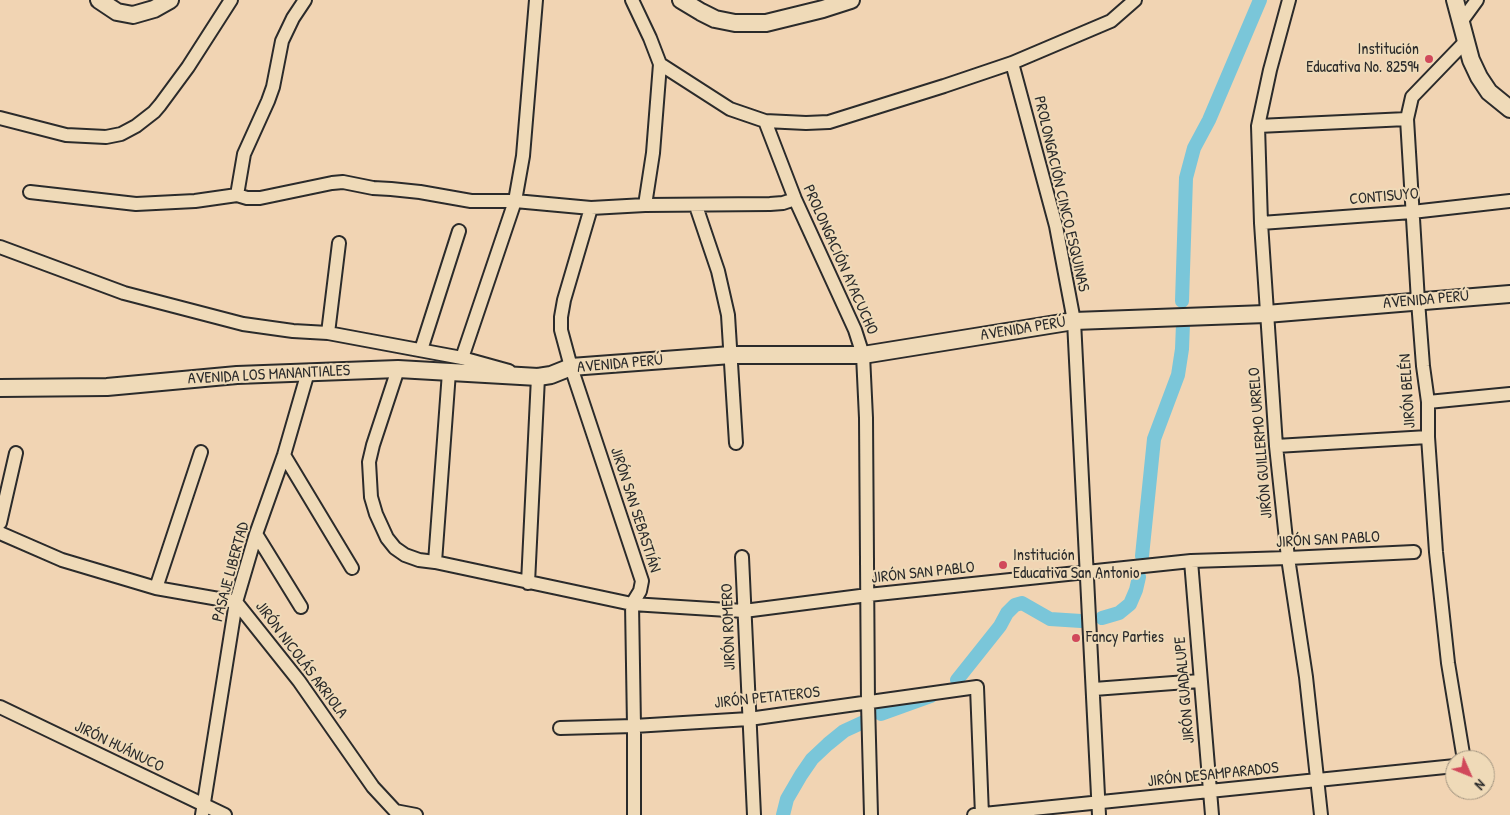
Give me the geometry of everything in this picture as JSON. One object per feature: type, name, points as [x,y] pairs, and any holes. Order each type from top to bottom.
[{"type":"street","points":[[99,0],[116,12],[134,15],[154,10],[170,0]]},
{"type":"street","points":[[0,118],[66,135],[106,136],[121,134],[136,126],[160,105],[188,67],[231,0]]},
{"type":"street","points":[[237,195],[244,154],[273,87],[282,41],[293,18],[305,0]]},
{"type":"street","points":[[462,358],[515,200],[523,156],[536,0]]},
{"type":"street","points":[[632,0],[660,64],[653,153],[645,205]]},
{"type":"street","points":[[681,0],[715,19],[735,23],[766,23],[851,0]]},
{"type":"street","points":[[660,64],[730,109],[765,121],[829,122],[1012,63],[1111,21],[1135,0]]},
{"type":"street","name":"JIRÓN GUILLERMO URRELO","points":[[1289,0],[1270,70],[1258,126],[1261,223],[1276,446],[1288,558],[1306,677],[1321,815]]},
{"type":"street","points":[[1455,0],[1471,60],[1479,77],[1489,92],[1510,109]]},
{"type":"street","points":[[1461,22],[1477,0]]},
{"type":"street","name":"JIRÓN BELÉN","points":[[1462,750],[1448,664],[1436,552],[1428,437],[1428,402],[1418,301],[1407,119],[1412,97],[1466,41]]},
{"type":"street","name":"PROLONGACIÓN CINCO ESQUINAS","points":[[1012,63],[1056,226],[1074,321],[1099,809]]},
{"type":"street","points":[[1258,126],[1407,119]]},
{"type":"street","name":"PROLONGACIÓN AYACUCHO","points":[[765,121],[795,198],[855,330],[863,355],[866,418],[868,703],[871,815]]},
{"type":"street","points":[[30,192],[136,204],[195,202],[237,195],[247,198],[260,198],[343,182],[373,188],[420,192],[471,201],[515,200],[591,208],[645,205],[770,204],[783,203],[795,198]]},
{"type":"street","name":"CONTISUYO","points":[[1261,223],[1412,212],[1510,201]]},
{"type":"street","points":[[696,206],[718,271],[728,316],[736,443]]},
{"type":"street","name":"JIRÓN SAN SEBASTIÁN","points":[[591,208],[564,300],[561,330],[642,581],[640,591],[632,604],[634,815]]},
{"type":"street","points":[[421,350],[459,231]]},
{"type":"street","points":[[328,333],[338,243]]},
{"type":"street","points":[[0,247],[124,293],[243,324],[328,333],[421,350],[508,370],[517,376]]},
{"type":"street","name":"AVENIDA PERÚ","points":[[538,377],[551,375],[572,367],[731,355],[863,355],[1074,321],[1266,314],[1510,294]]},
{"type":"street","name":"JIRÓN SAN PABLO","points":[[398,369],[369,462],[371,497],[376,514],[387,538],[395,548],[405,555],[419,560],[632,604],[744,611],[868,595],[1191,561],[1414,552]]},
{"type":"street","name":"AVENIDA LOS MANANTIALES","points":[[0,388],[107,387],[237,375],[398,369],[538,377]]},
{"type":"street","name":"PASAJE LIBERTAD","points":[[202,810],[236,602],[256,534],[284,455],[308,372]]},
{"type":"street","points":[[435,562],[449,372]]},
{"type":"street","points":[[528,582],[538,377]]},
{"type":"street","points":[[1428,402],[1510,394]]},
{"type":"street","points":[[1276,446],[1428,437]]},
{"type":"street","points":[[156,588],[201,452]]},
{"type":"street","points":[[0,523],[16,453]]},
{"type":"street","points":[[284,455],[352,568]]},
{"type":"street","name":"JIRÓN NICOLÁS ARRIOLA","points":[[0,533],[62,560],[156,588],[236,602],[299,682],[373,788],[397,813]]},
{"type":"street","points":[[256,534],[301,607]]},
{"type":"street","name":"JIRÓN ROMERO","points":[[742,557],[754,815]]},
{"type":"street","name":"JIRÓN GUADALUPE","points":[[1191,561],[1212,815]]},
{"type":"street","points":[[1094,689],[1200,681]]},
{"type":"street","name":"JIRÓN PETATEROS","points":[[560,728],[634,726],[749,719],[977,687],[979,815]]},
{"type":"street","name":"JIRÓN HUÁNUCO","points":[[0,707],[202,810],[225,815]]},
{"type":"street","name":"JIRÓN DESAMPARADOS","points":[[979,815],[1099,809],[1211,791],[1445,767]]},
{"type":"street","points":[[397,813],[416,815]]},
{"type":"waterway","points":[[1182,301],[1186,178],[1194,148],[1209,120],[1260,0]]},
{"type":"waterway","points":[[1142,556],[1154,439],[1178,375],[1183,324]]},
{"type":"waterway","points":[[1102,618],[1119,613],[1130,604],[1139,577]]},
{"type":"waterway","points":[[957,680],[1015,605],[1022,603],[1050,619],[1081,621]]},
{"type":"waterway","points":[[881,714],[931,696]]},
{"type":"waterway","points":[[783,815],[787,799],[812,759],[844,731],[868,720]]},
{"type":"place","name":"Institución Educativa No. 82594","points":[[1429,59]]},
{"type":"place","name":"Institución Educativa San Antonio","points":[[1003,565]]},
{"type":"place","name":"Fancy Parties","points":[[1076,638]]}]
